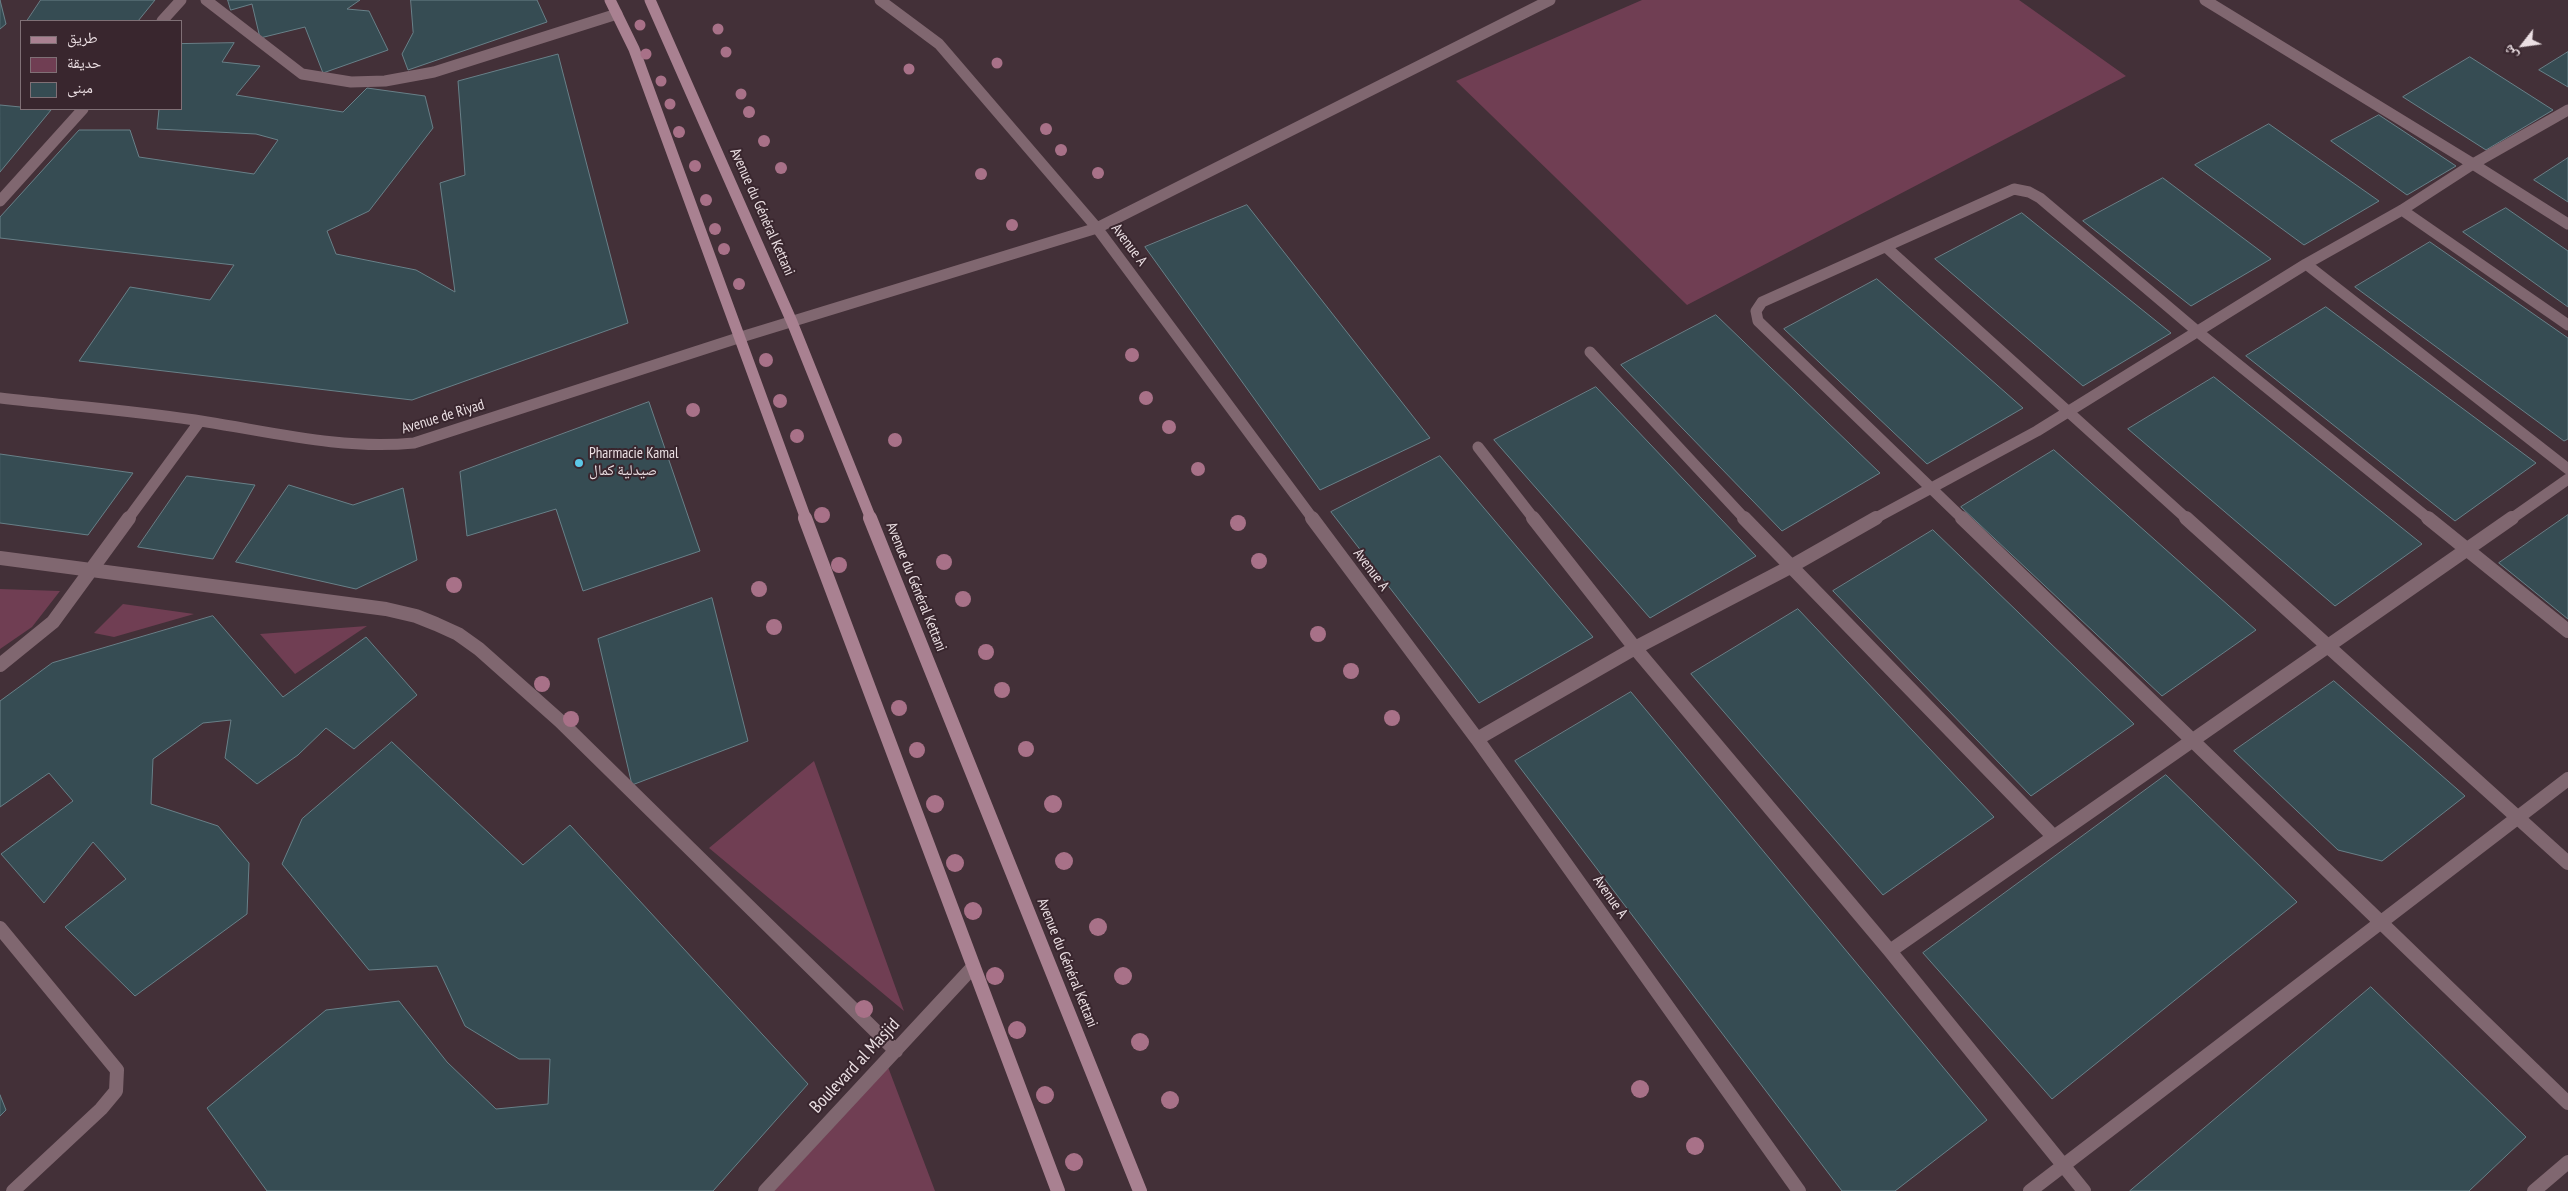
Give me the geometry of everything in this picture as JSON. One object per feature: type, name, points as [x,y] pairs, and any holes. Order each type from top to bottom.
[{"type":"street","points":[[163,20],[181,0]]},
{"type":"street","points":[[206,0],[302,74],[319,80],[355,82],[414,77],[434,72],[617,14]]},
{"type":"street","points":[[610,0],[634,49],[738,338],[1058,1191]]},
{"type":"street","name":"Avenue du Général Kettani","points":[[650,0],[792,322],[1140,1191]]},
{"type":"street","name":"Avenue A","points":[[880,0],[939,44],[1097,228],[1477,739],[1799,1191]]},
{"type":"street","name":"Avenue de Riyad","points":[[0,398],[200,421],[355,445],[390,447],[414,443],[738,338],[1097,228],[1550,0]]},
{"type":"street","points":[[2205,0],[2568,224]]},
{"type":"street","points":[[0,201],[82,110]]},
{"type":"street","points":[[1477,739],[1636,648],[1790,567],[2068,412],[2306,264],[2402,210],[2473,164],[2568,110]]},
{"type":"street","points":[[2568,631],[2198,332],[2040,198],[2029,192],[2014,189],[1762,302],[1756,311],[1758,321],[2568,1103]]},
{"type":"street","points":[[2402,210],[2568,325]]},
{"type":"street","points":[[1886,246],[2568,864]]},
{"type":"street","points":[[2306,264],[2568,469]]},
{"type":"street","points":[[1590,352],[1790,567],[2054,838]]},
{"type":"street","points":[[0,665],[53,622],[200,421]]},
{"type":"street","points":[[1478,447],[1636,648],[1890,951],[2084,1191]]},
{"type":"street","points":[[1890,951],[2328,648],[2568,479]]},
{"type":"street","points":[[0,558],[386,609],[416,616],[458,634],[479,649],[560,722],[896,1050]]},
{"type":"street","points":[[2030,1191],[2568,779]]},
{"type":"street","points":[[0,928],[105,1052],[117,1070],[116,1090],[101,1110],[13,1191]]},
{"type":"street","name":"Boulevard al Masjid","points":[[765,1191],[973,967]]},
{"type":"street","points":[[2534,1191],[2568,1162]]},
{"type":"green space","points":[[1642,0],[2019,0],[2126,76],[1687,305],[1456,81]]},
{"type":"green space","points":[[0,589],[60,591],[32,627],[0,649]]},
{"type":"green space","points":[[123,604],[194,614],[114,637],[94,633]]},
{"type":"green space","points":[[367,626],[295,674],[260,634]]},
{"type":"green space","points":[[814,761],[904,1011],[709,848]]},
{"type":"green space","points":[[888,1067],[935,1191],[774,1191]]},
{"type":"building","points":[[0,0],[6,24],[0,29]]},
{"type":"building","points":[[41,0],[155,0],[139,20],[28,20]]},
{"type":"building","points":[[228,0],[360,0],[347,9],[369,11],[388,50],[323,73],[305,27],[260,38],[252,4],[231,10]]},
{"type":"building","points":[[411,0],[537,0],[547,22],[408,70],[402,54],[413,33]]},
{"type":"building","points":[[234,43],[222,62],[260,66],[236,95],[343,112],[367,88],[425,96],[433,128],[369,211],[327,231],[336,254],[416,270],[455,292],[440,183],[465,175],[458,81],[558,54],[628,323],[412,400],[79,361],[130,287],[210,300],[234,265],[0,238],[0,217],[79,130],[130,130],[139,157],[254,174],[278,140],[256,134],[157,129],[159,110],[182,110],[182,44]]},
{"type":"building","points":[[2568,52],[2568,87],[2539,70]]},
{"type":"building","points":[[2470,57],[2553,110],[2486,150],[2403,97]]},
{"type":"building","points":[[0,105],[20,107],[20,110],[51,110],[0,172]]},
{"type":"building","points":[[2379,115],[2456,166],[2407,195],[2331,141]]},
{"type":"building","points":[[2269,124],[2379,201],[2304,245],[2195,165]]},
{"type":"building","points":[[2568,158],[2568,202],[2534,180]]},
{"type":"building","points":[[2163,178],[2271,259],[2191,306],[2083,221]]},
{"type":"building","points":[[1247,205],[1430,438],[1320,490],[1145,247]]},
{"type":"building","points":[[2506,208],[2568,251],[2568,307],[2463,232]]},
{"type":"building","points":[[2022,213],[2171,333],[2083,386],[1935,259]]},
{"type":"building","points":[[2430,242],[2568,338],[2568,439],[2564,441],[2355,287]]},
{"type":"building","points":[[1877,279],[2023,408],[1927,464],[1784,329]]},
{"type":"building","points":[[2326,307],[2536,463],[2455,521],[2246,356]]},
{"type":"building","points":[[1716,315],[1880,473],[1782,531],[1621,365]]},
{"type":"building","points":[[2214,377],[2422,544],[2335,606],[2128,429]]},
{"type":"building","points":[[1596,387],[1756,556],[1650,618],[1494,440]]},
{"type":"building","points":[[649,402],[700,551],[583,591],[556,509],[467,536],[460,472]]},
{"type":"building","points":[[2054,450],[2256,630],[2162,696],[1961,507]]},
{"type":"building","points":[[0,454],[133,473],[88,535],[0,523]]},
{"type":"building","points":[[1440,456],[1593,637],[1479,703],[1331,512]]},
{"type":"building","points":[[187,476],[255,485],[213,559],[138,547]]},
{"type":"building","points":[[289,485],[353,505],[403,488],[417,560],[356,589],[236,562]]},
{"type":"building","points":[[2568,515],[2568,619],[2499,563]]},
{"type":"building","points":[[1933,530],[2134,724],[2031,796],[1833,591]]},
{"type":"building","points":[[712,598],[748,741],[632,785],[598,639]]},
{"type":"building","points":[[1798,609],[1994,817],[1883,895],[1691,674]]},
{"type":"building","points":[[213,616],[283,697],[366,637],[417,695],[354,749],[326,728],[298,755],[257,784],[225,758],[231,720],[203,723],[153,759],[151,804],[218,826],[249,863],[247,914],[135,996],[65,927],[126,879],[93,842],[44,903],[1,854],[73,801],[49,773],[0,807],[0,701],[52,663]]},
{"type":"building","points":[[2334,681],[2465,796],[2382,861],[2338,850],[2234,751]]},
{"type":"building","points":[[1631,692],[1987,1120],[1895,1191],[1842,1191],[1515,761]]},
{"type":"building","points":[[392,742],[523,865],[570,825],[808,1084],[713,1191],[267,1191],[207,1108],[326,1010],[399,1001],[447,1062],[496,1109],[548,1104],[550,1059],[519,1059],[465,1026],[437,966],[369,970],[282,864],[302,819]]},
{"type":"building","points":[[2166,775],[2297,902],[2052,1099],[1923,953]]},
{"type":"building","points":[[2371,987],[2526,1137],[2469,1191],[2130,1191]]},
{"type":"building","points":[[0,1095],[6,1110],[0,1116]]},
{"type":"place","name":"Pharmacie Kamal صيدلية كمال","points":[[579,463]]}]
